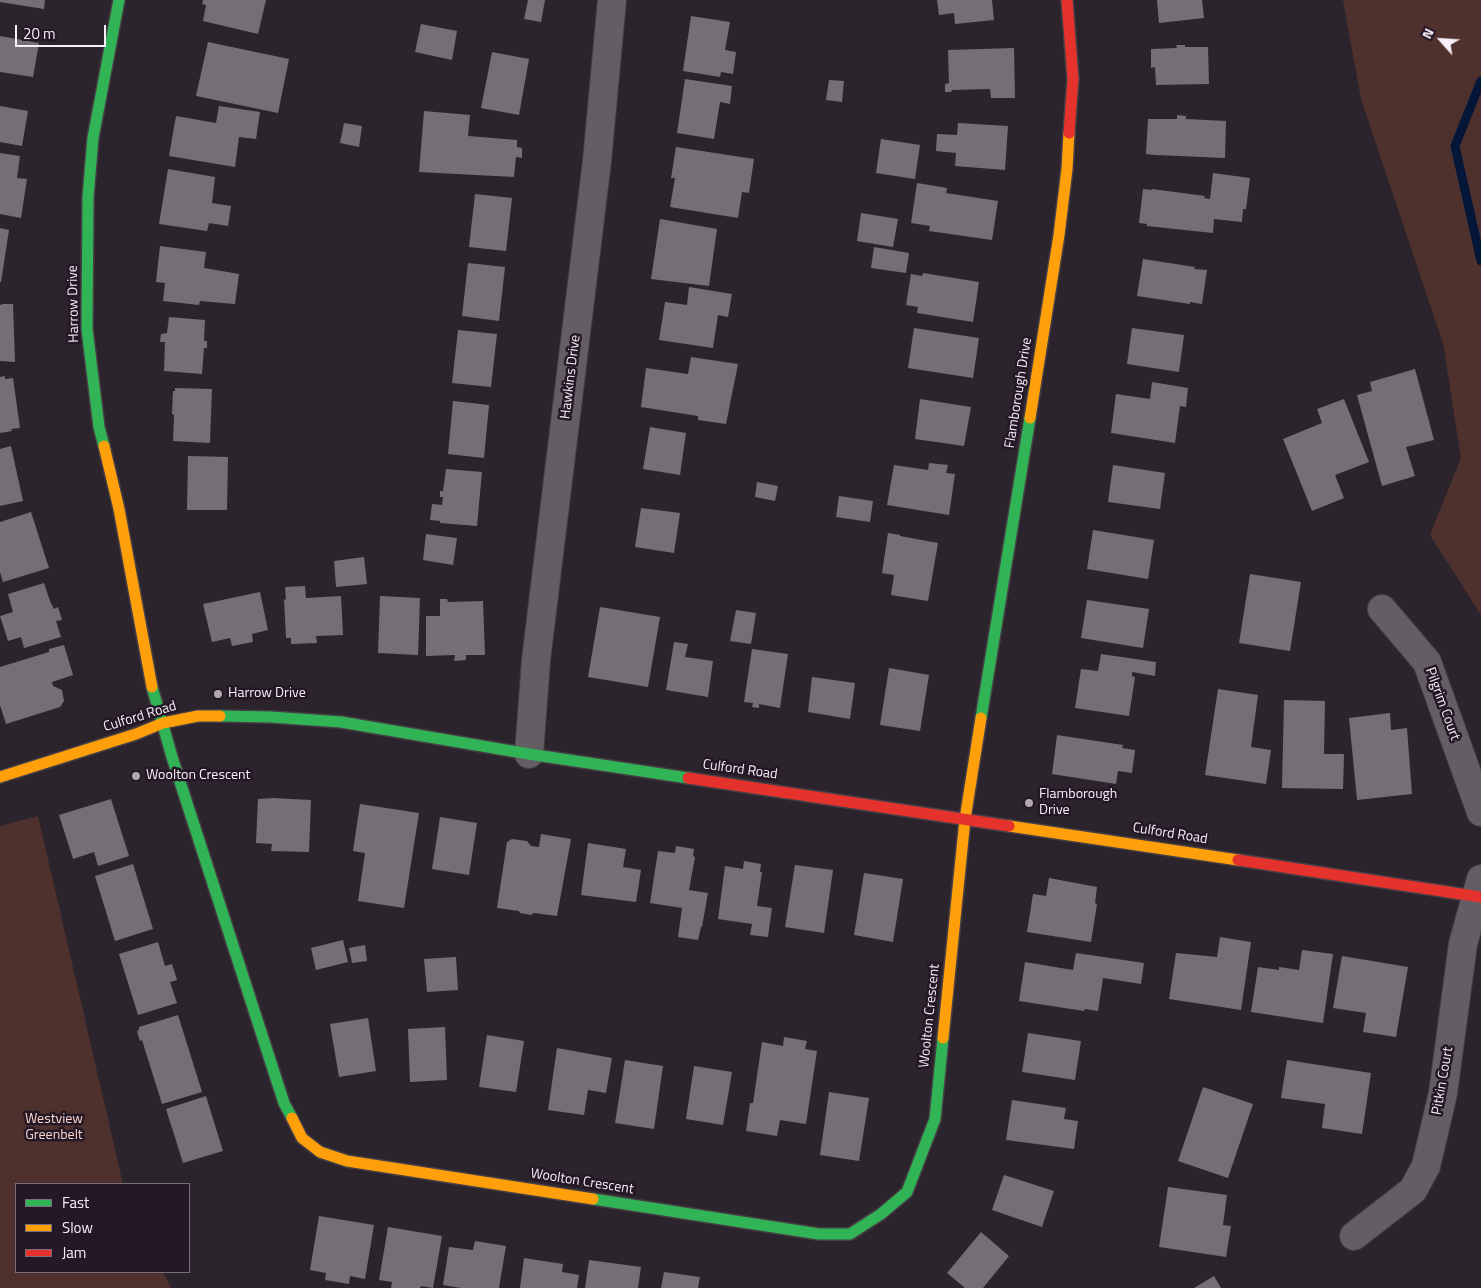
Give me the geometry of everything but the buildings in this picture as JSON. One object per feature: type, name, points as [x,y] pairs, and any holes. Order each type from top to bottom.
[{"type":"street","name":"Harrow Drive","points":[[119,0],[93,138],[88,197],[88,329],[99,427],[118,509],[153,692],[163,723]]},
{"type":"street","name":"Hawkins Drive","points":[[529,754],[536,660],[597,161],[612,0]]},
{"type":"street","name":"Flamborough Drive","points":[[965,819],[1059,235],[1067,169],[1073,79],[1067,0]]},
{"type":"street","name":"Pilgrim Court","points":[[1382,609],[1426,662],[1481,812]]},
{"type":"street","name":"Culford Road","points":[[0,777],[136,734],[163,723],[198,716],[271,717],[341,722],[529,754],[965,819],[1479,891]]},
{"type":"street","name":"Woolton Crescent","points":[[163,723],[172,757],[284,1103],[302,1138],[320,1152],[347,1161],[820,1234],[850,1234],[881,1214],[907,1192],[934,1119],[965,819]]},
{"type":"street","name":"Pitkin Court","points":[[1354,1236],[1413,1190],[1426,1166],[1443,1093],[1463,944],[1479,891]]},
{"type":"green space","points":[[1343,0],[1481,0],[1481,615],[1430,535],[1461,458],[1443,343],[1361,99]]},
{"type":"green space","name":"Westview Greenbelt","points":[[38,816],[123,1183],[15,1183],[15,1273],[164,1273],[171,1288],[0,1288],[0,826]]},
{"type":"waterway","points":[[1481,81],[1455,146],[1481,261]]},
{"type":"traffic: fast","points":[[104,446],[99,427],[87,329],[88,197],[93,138],[119,0]]},
{"type":"traffic: fast","points":[[981,718],[1030,418]]},
{"type":"traffic: fast","points":[[152,687],[172,757],[284,1103],[292,1118]]},
{"type":"traffic: fast","points":[[220,716],[271,717],[341,722],[529,754],[688,778]]},
{"type":"traffic: fast","points":[[593,1199],[819,1234],[850,1234],[881,1214],[907,1192],[935,1119],[943,1038]]},
{"type":"traffic: slow","points":[[1030,418],[1059,235],[1067,169],[1069,133]]},
{"type":"traffic: slow","points":[[104,446],[119,509],[152,687]]},
{"type":"traffic: slow","points":[[0,777],[136,734],[163,723],[198,716],[220,716]]},
{"type":"traffic: slow","points":[[943,1038],[965,819],[981,718]]},
{"type":"traffic: slow","points":[[1009,826],[1238,860]]},
{"type":"traffic: slow","points":[[292,1118],[302,1138],[320,1152],[347,1161],[593,1199]]},
{"type":"traffic: jam","points":[[1067,0],[1073,79],[1069,133]]},
{"type":"traffic: jam","points":[[688,778],[1009,826]]},
{"type":"traffic: jam","points":[[1238,860],[1481,897]]},
{"type":"place","name":"Harrow Drive","points":[[218,694]]},
{"type":"place","name":"Woolton Crescent","points":[[136,776]]},
{"type":"place","name":"Flamborough Drive","points":[[1029,803]]}]
